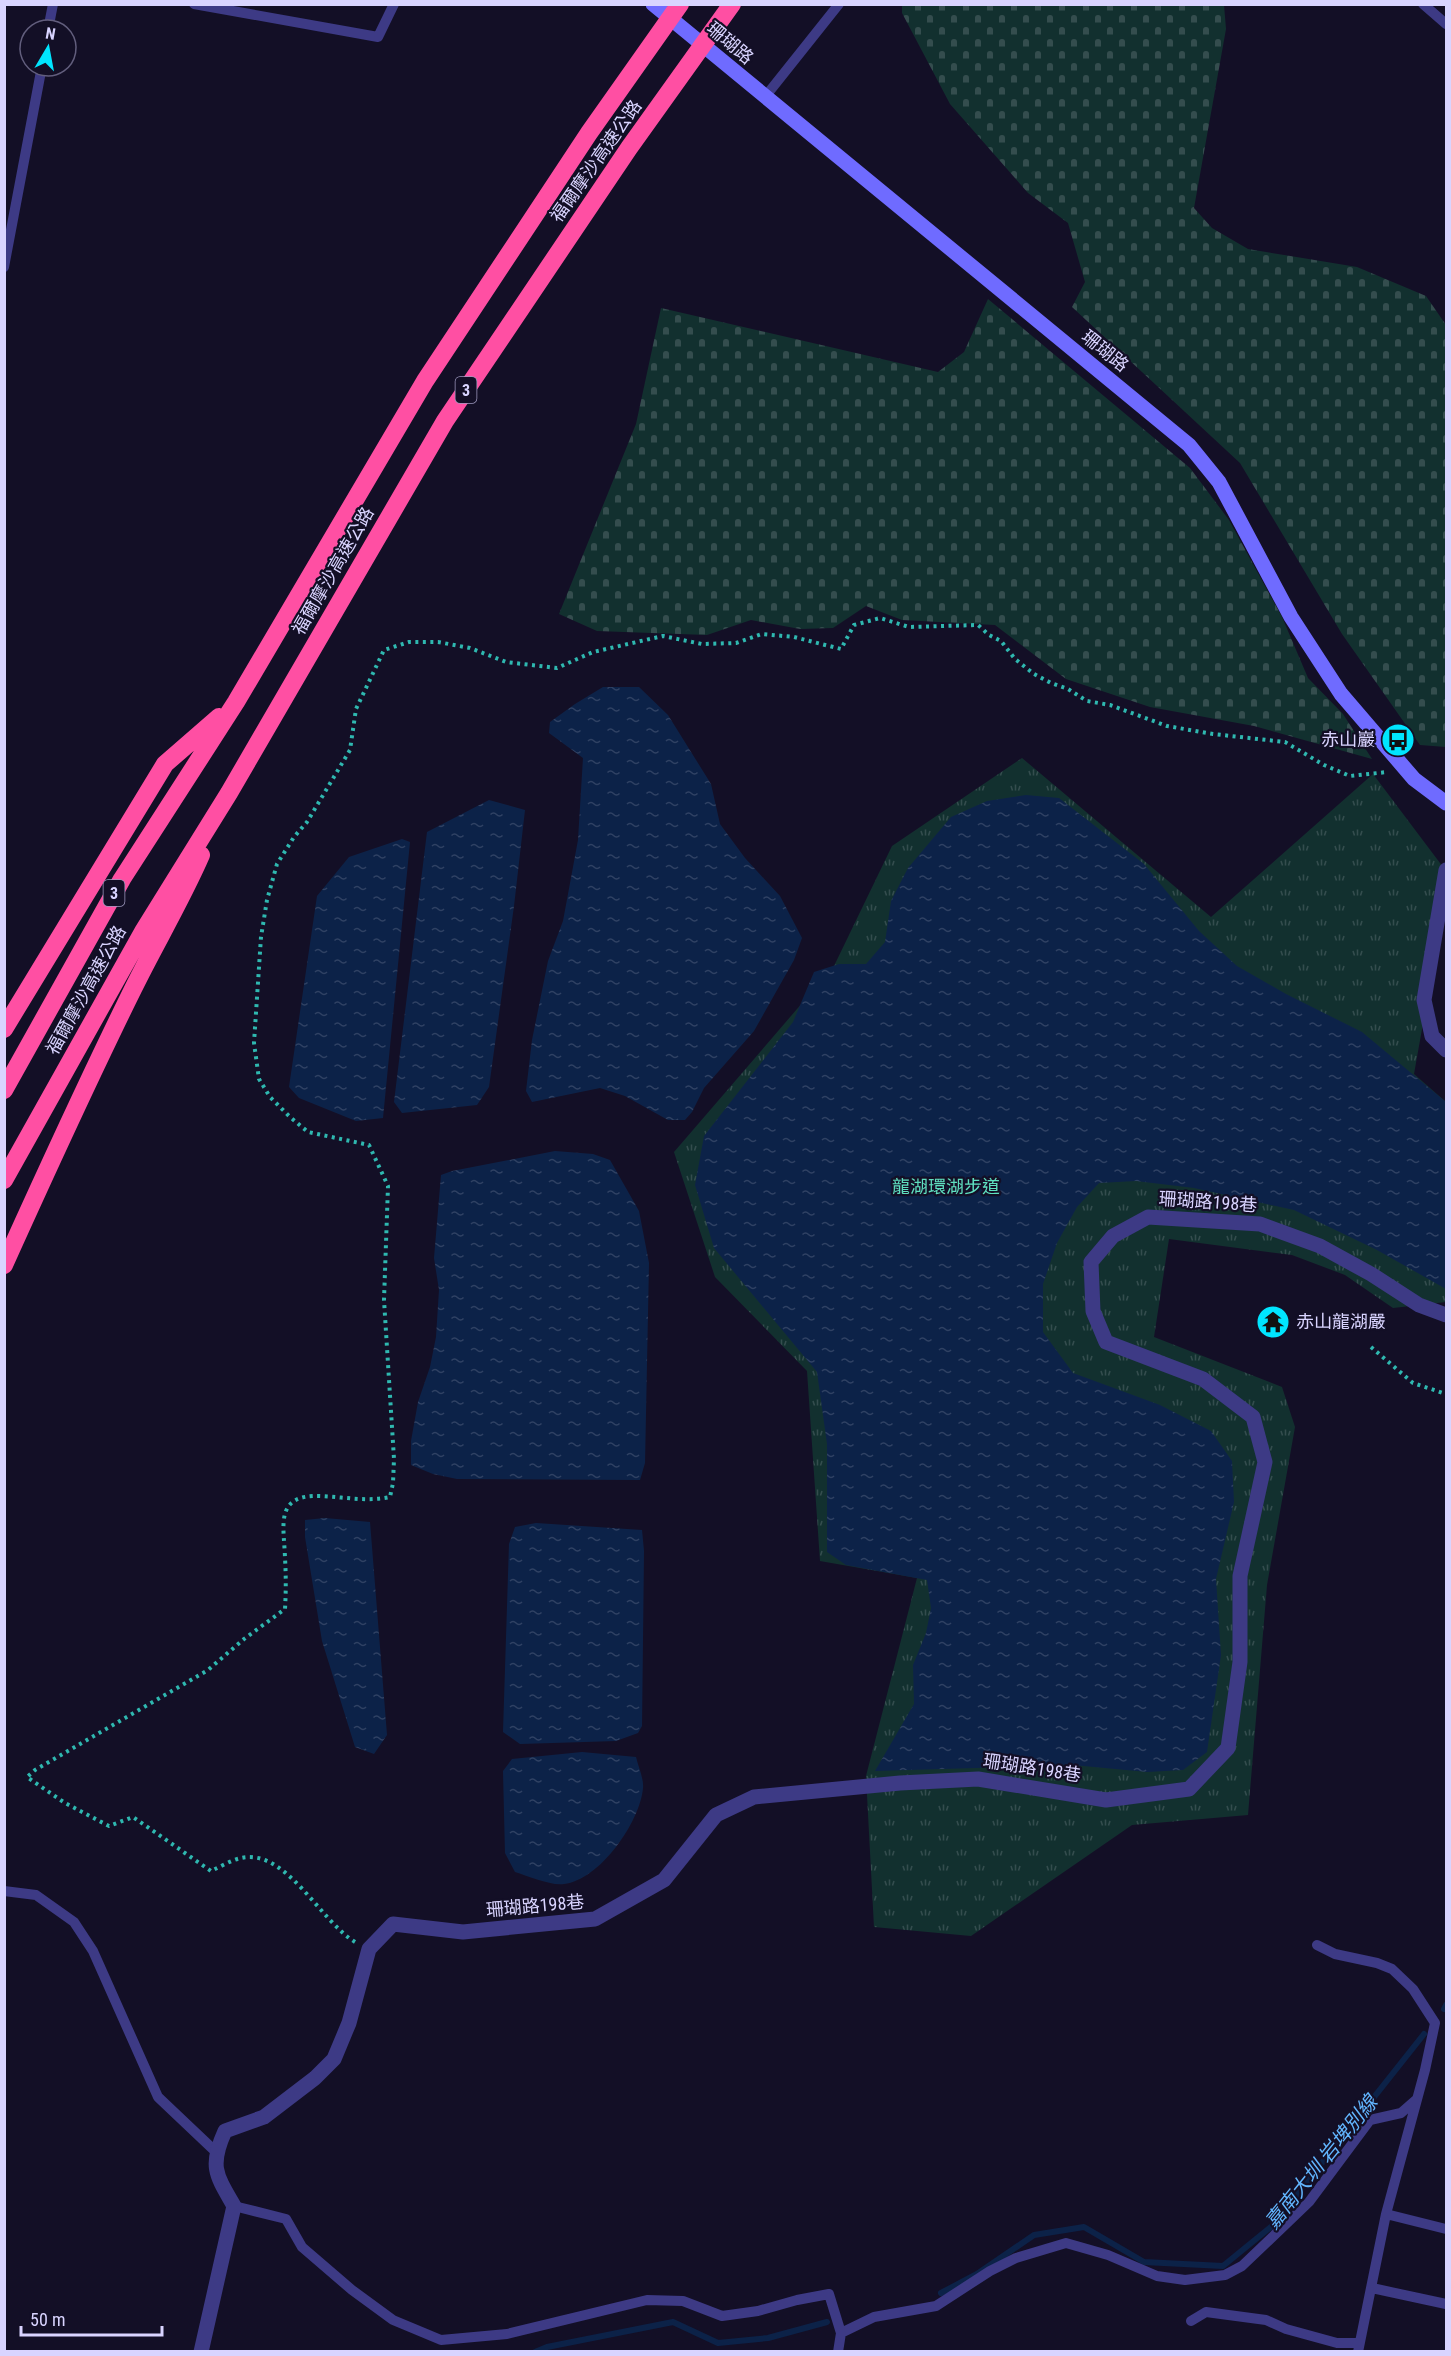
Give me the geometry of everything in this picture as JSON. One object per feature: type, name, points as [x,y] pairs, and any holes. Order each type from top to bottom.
[{"type":"highway","name":"福爾摩沙高速公路","points":[[4,1090],[122,879],[236,702],[425,381],[589,133],[680,4]]},
{"type":"highway","name":"福爾摩沙高速公路","points":[[4,1180],[144,930],[229,793],[445,421],[629,148],[732,4]]},
{"type":"highway","points":[[4,1029],[165,764],[236,702]]},
{"type":"highway","points":[[4,1265],[72,1115],[134,987],[187,889],[229,793]]},
{"type":"street","name":"珊瑚路","points":[[653,4],[1189,445],[1218,482],[1316,659],[1348,704],[1404,769],[1423,787],[1446,803]]},
{"type":"street","points":[[1446,870],[1424,1000],[1432,1036],[1446,1050]]},
{"type":"street","name":"珊瑚路198巷","points":[[216,2152],[225,2131],[264,2117],[315,2078],[334,2059],[349,2023],[369,1949],[393,1924],[463,1932],[595,1919],[664,1880],[716,1815],[754,1797],[900,1783],[978,1779],[1106,1800],[1189,1789],[1228,1748],[1240,1662],[1240,1576],[1265,1462],[1253,1417],[1211,1385],[1203,1379],[1106,1342],[1093,1311],[1091,1262],[1113,1236],[1148,1217],[1260,1224],[1320,1246],[1371,1274],[1419,1305],[1446,1315]]},
{"type":"street","points":[[201,2352],[234,2206],[218,2178],[216,2152]]},
{"type":"lane","points":[[194,4],[378,37],[394,4]]},
{"type":"lane","points":[[765,97],[839,4]]},
{"type":"lane","points":[[1423,4],[1446,24]]},
{"type":"lane","points":[[4,267],[40,78]]},
{"type":"lane","points":[[4,1891],[36,1895],[74,1922],[93,1951],[158,2097],[216,2152]]},
{"type":"lane","points":[[1191,2321],[1206,2312],[1266,2320],[1286,2329],[1358,2347],[1386,2214],[1435,2023],[1413,1989],[1392,1969],[1377,1963],[1335,1954],[1317,1945]]},
{"type":"lane","points":[[841,2333],[874,2317],[936,2306],[990,2271],[1016,2258],[1066,2243],[1108,2255],[1157,2276],[1185,2280],[1226,2275],[1242,2266],[1309,2202],[1370,2120],[1401,2113],[1417,2099]]},
{"type":"lane","points":[[234,2206],[286,2218],[302,2247],[352,2290],[393,2320],[441,2340],[507,2334],[647,2300],[683,2301],[722,2316],[758,2311],[829,2294],[841,2333],[838,2352]]},
{"type":"lane","points":[[1386,2214],[1446,2229]]},
{"type":"lane","points":[[1372,2288],[1446,2304]]},
{"type":"path","points":[[369,1949],[345,1935],[328,1920],[305,1894],[297,1881],[259,1857],[240,1858],[211,1871],[133,1817],[109,1826],[65,1803],[27,1777],[35,1770],[208,1670],[244,1639],[285,1609],[286,1570],[282,1520],[289,1505],[303,1496],[372,1501],[390,1497],[394,1459],[384,1300],[387,1185],[369,1145],[308,1132],[290,1118],[270,1097],[259,1079],[254,1042],[261,937],[267,900],[277,864],[294,837],[307,822],[350,750],[357,709],[384,650],[409,642],[438,642],[470,648],[506,662],[557,668],[593,652],[663,636],[702,644],[736,643],[762,634],[794,637],[841,649],[854,625],[880,618],[909,627],[978,626],[1001,641],[1015,659],[1034,674],[1051,683],[1068,688],[1087,700],[1110,705],[1167,726],[1285,742],[1350,776],[1404,769]]},
{"type":"path","points":[[1371,1347],[1413,1383],[1446,1394]]},
{"type":"green space","points":[[902,5],[1224,5],[1226,29],[1194,208],[1212,228],[1248,249],[1357,267],[1426,296],[1446,325],[1446,747],[1420,745],[1342,634],[1240,463],[1072,307],[1085,282],[1068,223],[1028,193],[950,104],[902,13]]},
{"type":"green space","points":[[988,299],[1190,468],[1229,520],[1282,617],[1308,678],[1343,714],[1372,759],[1254,726],[1150,707],[1066,679],[995,625],[902,620],[866,606],[833,628],[800,629],[751,620],[707,635],[597,631],[559,614],[636,424],[661,308],[938,372],[964,352]]},
{"type":"green space","name":"龍湖環湖步道","points":[[1022,758],[1211,917],[1373,774],[1446,871],[1446,894],[1414,1074],[1446,1102],[1446,1302],[1393,1308],[1345,1275],[1292,1255],[1169,1239],[1154,1337],[1282,1387],[1295,1427],[1267,1585],[1248,1815],[1132,1825],[971,1936],[874,1927],[866,1776],[917,1578],[820,1561],[807,1371],[715,1277],[674,1152],[834,966],[892,846]]},
{"type":"water","points":[[603,687],[639,687],[668,715],[711,784],[720,824],[745,858],[780,896],[802,938],[794,960],[754,1031],[704,1088],[692,1112],[685,1120],[668,1120],[625,1096],[600,1088],[532,1102],[526,1091],[532,1040],[548,961],[563,921],[578,840],[583,758],[549,733],[550,722]]},
{"type":"water","name":"龍湖環湖步道","points":[[1026,795],[1059,798],[1144,864],[1199,931],[1237,966],[1286,994],[1362,1032],[1446,1102],[1446,1289],[1377,1250],[1294,1210],[1194,1188],[1136,1181],[1099,1183],[1077,1207],[1057,1243],[1043,1284],[1043,1332],[1073,1373],[1160,1405],[1211,1431],[1232,1461],[1234,1502],[1216,1579],[1221,1655],[1207,1752],[1183,1770],[1147,1772],[1073,1765],[875,1771],[914,1704],[913,1665],[926,1633],[931,1608],[927,1580],[846,1565],[827,1552],[827,1444],[817,1372],[714,1248],[695,1185],[704,1136],[793,1022],[814,972],[839,964],[866,964],[885,942],[891,901],[908,868],[951,817],[987,801]]},
{"type":"water","points":[[489,800],[525,810],[489,1087],[477,1105],[402,1113],[394,1102],[427,832]]},
{"type":"water","points":[[402,839],[410,842],[383,1118],[356,1121],[299,1098],[289,1087],[317,896],[349,857]]},
{"type":"water","points":[[555,1151],[593,1154],[610,1160],[639,1211],[649,1263],[645,1463],[640,1480],[457,1479],[433,1474],[411,1465],[411,1441],[418,1402],[430,1367],[436,1337],[439,1290],[434,1258],[441,1175]]},
{"type":"water","points":[[325,1518],[370,1522],[387,1735],[374,1754],[355,1747],[322,1641],[305,1537],[305,1520]]},
{"type":"water","points":[[536,1523],[642,1530],[644,1551],[642,1726],[638,1733],[616,1741],[520,1744],[503,1732],[509,1544],[515,1527]]},
{"type":"water","points":[[582,1752],[636,1757],[643,1788],[640,1802],[626,1832],[604,1861],[578,1880],[553,1884],[515,1872],[505,1853],[503,1771],[512,1759]]},
{"type":"waterway","name":"嘉南大圳 岩埤別線","points":[[1444,2009],[1446,2005]]},
{"type":"waterway","name":"嘉南大圳 岩埤別線","points":[[941,2293],[977,2274],[1034,2235],[1084,2227],[1144,2262],[1223,2266],[1272,2226],[1424,2034]]},
{"type":"waterway","name":"嘉南大圳 岩埤別線","points":[[535,2352],[547,2347],[673,2322],[718,2343],[768,2338],[827,2322]]},
{"type":"place","name":"赤山巖","points":[[1398,740]]},
{"type":"place","name":"赤山龍湖嚴","points":[[1273,1322]]}]
